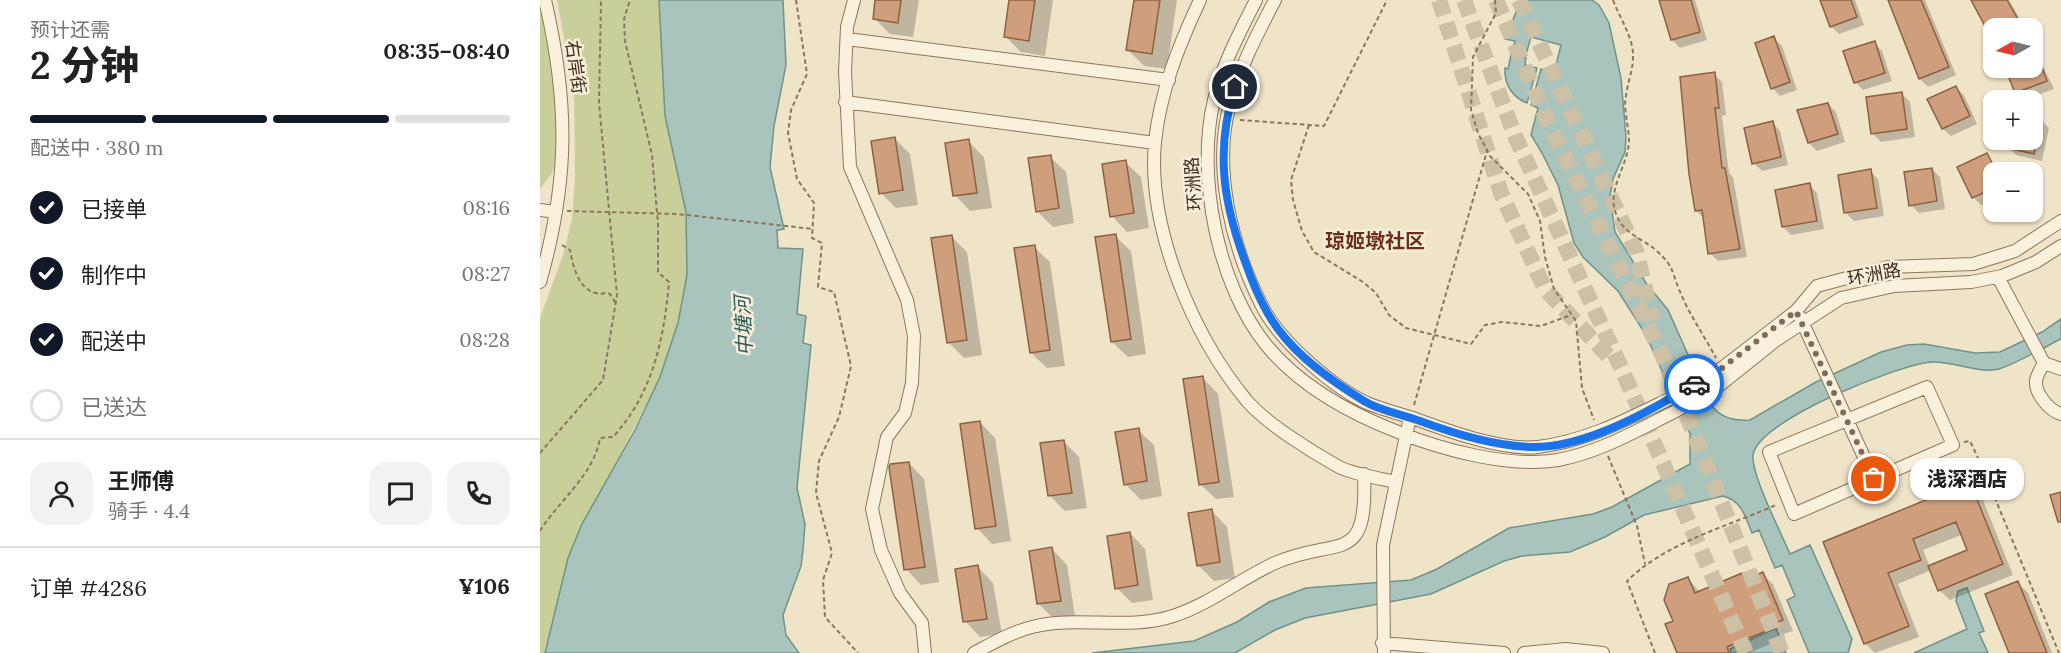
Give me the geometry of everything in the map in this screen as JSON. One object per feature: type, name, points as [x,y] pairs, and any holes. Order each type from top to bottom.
[{"type":"street","name":"右岸街","points":[[540,282],[563,169],[563,108],[557,52],[545,0]]},
{"type":"street","points":[[854,0],[847,39],[845,102],[850,167],[907,300],[914,336],[912,382],[905,413],[887,437],[872,509],[881,550],[890,572],[900,593],[922,623],[925,653]]},
{"type":"street","points":[[1200,0],[1179,45],[1159,114],[1155,143],[1154,165],[1172,263],[1195,319],[1221,365],[1249,403],[1288,435],[1342,468],[1396,482]]},
{"type":"street","name":"环洲路","points":[[1256,0],[1219,79],[1208,138],[1207,188],[1217,238],[1245,313],[1267,346],[1309,386],[1357,416],[1445,448],[1524,460],[1555,460],[1605,447],[1715,389],[1799,316],[1817,286],[1888,267],[1973,264],[2015,251],[2061,221]]},
{"type":"street","name":"环洲路","points":[[1275,0],[1235,87],[1223,139],[1224,185],[1234,232],[1262,306],[1279,331],[1319,370],[1367,403],[1449,432],[1493,442],[1535,447],[1578,440],[1670,399],[1722,368],[1799,316],[1841,298],[1894,286],[1971,282],[1998,277],[2036,262],[2061,246]]},
{"type":"street","points":[[847,39],[1169,80]]},
{"type":"street","points":[[845,102],[1155,143]]},
{"type":"street","points":[[540,210],[556,212]]},
{"type":"street","points":[[1998,277],[2042,360],[2061,369]]},
{"type":"street","points":[[1799,316],[1874,479]]},
{"type":"street","points":[[2042,360],[2036,379],[2037,387],[2053,412],[2061,414]]},
{"type":"street","points":[[1927,387],[1953,445],[1794,514],[1769,452],[1927,387]]},
{"type":"street","points":[[1410,417],[1383,545],[1384,650],[1504,653]]},
{"type":"street","points":[[974,653],[1003,637],[1034,626],[1123,624],[1173,617],[1226,592],[1275,563],[1349,543],[1361,527],[1365,500],[1364,474]]},
{"type":"street","points":[[1524,653],[1577,651],[1603,653]]},
{"type":"path","points":[[540,453],[603,380],[616,304],[611,211],[598,103],[601,0]]},
{"type":"path","points":[[540,531],[586,471],[597,451],[600,438],[613,437],[628,420],[645,393],[663,333],[669,282],[658,272],[657,213],[652,155],[625,41],[624,19],[630,0]]},
{"type":"path","points":[[796,0],[807,74],[791,110],[788,133],[797,179],[814,203],[812,238],[822,243],[818,287],[834,292],[851,366],[839,417],[819,461],[816,493],[832,553],[823,580],[825,617],[858,653]]},
{"type":"path","points":[[1227,119],[1324,126],[1387,0]]},
{"type":"path","points":[[1494,0],[1496,13],[1473,57],[1471,110],[1487,151],[1528,194],[1540,221],[1545,256],[1554,289],[1576,321],[1582,388],[1599,432]]},
{"type":"path","points":[[1613,0],[1627,27],[1633,49],[1632,74],[1625,97],[1629,141],[1625,162],[1613,194],[1614,210],[1621,225],[1636,239],[1655,249],[1674,269],[1678,289],[1722,368]]},
{"type":"path","points":[[1309,125],[1291,180],[1293,200],[1302,231],[1314,252],[1364,282],[1376,293],[1389,315],[1406,328],[1471,344],[1485,325],[1502,322],[1541,326],[1572,315]]},
{"type":"path","points":[[1410,417],[1487,151]]},
{"type":"path","points":[[556,212],[611,211],[678,214],[813,229]]},
{"type":"path","points":[[554,242],[568,246],[574,270],[585,286],[595,293],[610,294],[616,304]]},
{"type":"path","points":[[1953,445],[1970,441],[2059,653]]},
{"type":"path","points":[[1605,447],[1637,526],[1645,564]]},
{"type":"path","points":[[1655,653],[1628,581],[1645,564],[1672,549],[1776,505]]},
{"type":"green space","points":[[557,0],[659,0],[665,116],[686,212],[687,275],[678,323],[660,377],[568,558],[545,653],[540,653],[540,318],[563,255],[572,219],[575,177],[574,91]]},
{"type":"green space","points":[[540,9],[551,54],[557,159],[552,173],[540,189]]},
{"type":"water","name":"中塘河","points":[[659,0],[783,0],[786,65],[774,126],[770,167],[784,229],[777,230],[778,248],[803,249],[797,314],[806,316],[803,343],[811,345],[797,488],[805,524],[803,550],[801,566],[783,615],[786,635],[799,653],[545,653],[568,558],[582,524],[635,430],[660,377],[678,323],[687,275],[686,212],[665,116]]},
{"type":"water","points":[[1521,0],[1592,0],[1599,5],[1609,23],[1621,78],[1626,137],[1625,152],[1613,179],[1610,196],[1615,232],[1646,283],[1668,310],[1710,404],[1723,415],[1738,420],[1750,420],[1816,382],[1881,352],[1907,345],[1924,344],[1975,353],[2000,352],[2042,332],[2061,319],[2061,339],[1999,369],[1982,370],[1931,362],[1890,373],[1803,411],[1778,426],[1761,441],[1753,455],[1757,476],[1767,504],[1790,554],[1810,545],[1852,639],[1848,653],[1809,653],[1787,600],[1795,596],[1782,565],[1775,568],[1759,530],[1752,533],[1739,505],[1723,496],[1644,515],[1605,537],[1570,552],[1522,556],[1504,561],[1431,594],[1305,618],[1275,630],[1235,653],[1092,653],[1194,641],[1237,622],[1269,602],[1306,588],[1411,580],[1437,569],[1509,528],[1593,514],[1612,507],[1690,464],[1690,434],[1646,335],[1618,291],[1583,257],[1574,243],[1558,185],[1531,135],[1538,108],[1531,105],[1541,69],[1554,73],[1561,45],[1531,37],[1527,51],[1513,48],[1515,41],[1505,39]]},
{"type":"water","points":[[1511,55],[1526,58],[1525,65],[1537,68],[1527,103],[1513,94],[1508,85],[1505,68],[1508,69]]},
{"type":"water","points":[[1967,588],[1984,631],[1979,633],[1988,653],[1914,653],[1967,629],[1956,601],[1958,591]]},
{"type":"water","points":[[1776,628],[1786,653],[1731,653],[1730,649]]},
{"type":"building","points":[[875,0],[901,0],[898,23],[873,19]]},
{"type":"building","points":[[1009,0],[1035,0],[1029,41],[1004,37]]},
{"type":"building","points":[[1134,0],[1160,0],[1152,54],[1126,50]]},
{"type":"building","points":[[1659,0],[1691,0],[1700,32],[1671,40]]},
{"type":"building","points":[[1820,0],[1851,0],[1857,17],[1830,27]]},
{"type":"building","points":[[1888,0],[1921,0],[1949,67],[1919,79]]},
{"type":"building","points":[[1971,0],[2007,0],[2017,18],[1983,18],[1983,22]]},
{"type":"building","points":[[1774,36],[1790,82],[1771,89],[1755,43]]},
{"type":"building","points":[[1875,41],[1885,73],[1854,83],[1843,51]]},
{"type":"building","points":[[2043,70],[2047,81],[2023,90],[2014,90],[2009,78],[2043,78]]},
{"type":"building","points":[[1715,72],[1719,108],[1715,108],[1722,168],[1725,168],[1740,249],[1708,254],[1702,210],[1695,211],[1689,174],[1680,77]]},
{"type":"building","points":[[1956,86],[1970,116],[1942,129],[1927,99]]},
{"type":"building","points":[[1902,92],[1907,129],[1871,134],[1866,97]]},
{"type":"building","points":[[1828,103],[1838,134],[1808,143],[1797,110]]},
{"type":"building","points":[[1773,121],[1781,157],[1752,164],[1744,128]]},
{"type":"building","points":[[895,137],[903,190],[879,194],[871,141]]},
{"type":"building","points":[[969,139],[977,193],[953,196],[945,143]]},
{"type":"building","points":[[2016,150],[2035,150],[2034,154]]},
{"type":"building","points":[[1987,153],[1992,162],[1983,162],[1983,193],[1972,198],[1957,167]]},
{"type":"building","points":[[1051,155],[1059,208],[1036,212],[1028,158]]},
{"type":"building","points":[[1126,160],[1134,213],[1110,217],[1102,164]]},
{"type":"building","points":[[1932,168],[1937,201],[1909,206],[1904,172]]},
{"type":"building","points":[[1871,169],[1877,208],[1844,213],[1838,175]]},
{"type":"building","points":[[1810,183],[1817,221],[1782,227],[1775,190]]},
{"type":"building","points":[[1116,234],[1131,339],[1111,342],[1095,237]]},
{"type":"building","points":[[952,235],[967,340],[947,343],[931,238]]},
{"type":"building","points":[[1035,245],[1050,350],[1030,353],[1014,248]]},
{"type":"building","points":[[1203,376],[1219,482],[1199,485],[1183,379]]},
{"type":"building","points":[[980,421],[996,526],[975,529],[960,424]]},
{"type":"building","points":[[1139,428],[1147,481],[1124,485],[1115,432]]},
{"type":"building","points":[[1064,440],[1072,493],[1048,496],[1040,443]]},
{"type":"building","points":[[909,462],[925,567],[904,570],[889,467],[890,464]]},
{"type":"building","points":[[1970,482],[2003,564],[1938,591],[1928,566],[1967,550],[1956,522],[1913,539],[1921,560],[1888,573],[1909,626],[1864,644],[1823,542]]},
{"type":"building","points":[[2061,492],[2061,522],[2058,522],[2050,495]]},
{"type":"building","points":[[1212,509],[1220,562],[1197,566],[1188,513]]},
{"type":"building","points":[[1130,532],[1138,585],[1115,589],[1107,536]]},
{"type":"building","points":[[1052,547],[1061,601],[1037,604],[1029,551]]},
{"type":"building","points":[[978,565],[987,619],[963,622],[955,569]]},
{"type":"building","points":[[1763,572],[1783,620],[1774,623],[1776,627],[1727,647],[1729,653],[1677,653],[1665,624],[1673,621],[1664,600],[1669,584],[1688,577],[1695,593],[1742,573],[1745,580]]},
{"type":"building","points":[[2018,581],[2047,653],[2009,653],[1985,594]]},
{"type":"tunnel","points":[[1439,0],[1501,193],[1545,289],[1613,361]]},
{"type":"tunnel","points":[[1464,0],[1515,136],[1623,372],[1746,653]]},
{"type":"tunnel","points":[[1496,0],[1548,122],[1662,354],[1782,653]]},
{"type":"tunnel","points":[[1519,0],[1636,251],[1653,321]]},
{"type":"way so far","points":[[1694,384],[1722,368],[1796,311],[1803,321],[1874,479]]},
{"type":"place","name":"浅深酒店","points":[[1874,479]]},
{"type":"district","name":"琼姬墩社区","points":[[1375,240]]},
{"type":"route","points":[[1235,87],[1223,139],[1224,185],[1234,232],[1262,306],[1279,331],[1300,354],[1367,403],[1449,432],[1493,442],[1535,447],[1578,440],[1599,432],[1670,399],[1694,384]]}]
